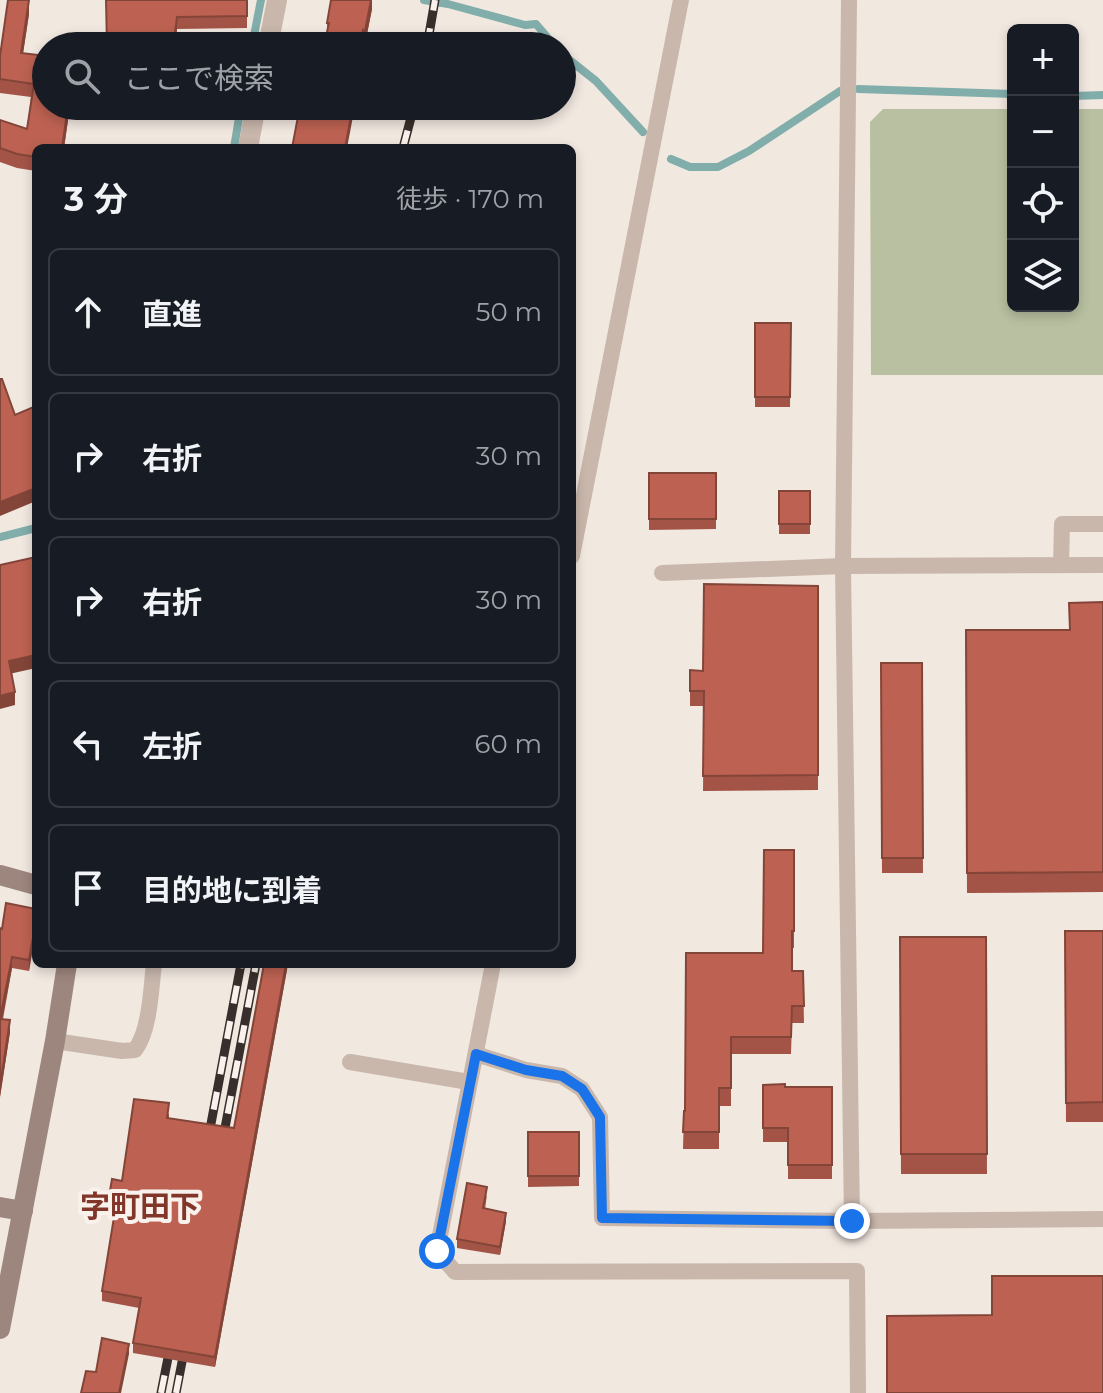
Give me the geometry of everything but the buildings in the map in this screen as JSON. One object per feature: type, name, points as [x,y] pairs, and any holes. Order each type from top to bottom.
[{"type":"street","points":[[271,32],[277,0]]},
{"type":"street","points":[[249,144],[253,120]]},
{"type":"street","points":[[0,875],[32,884]]},
{"type":"street","points":[[0,1329],[66,968]]},
{"type":"street","points":[[0,1207],[23,1211]]},
{"type":"lane","points":[[576,536],[681,0]]},
{"type":"lane","points":[[849,0],[843,566],[852,1221]]},
{"type":"lane","points":[[1061,565],[1062,524],[1103,524]]},
{"type":"lane","points":[[662,573],[843,566],[1103,565]]},
{"type":"lane","points":[[55,1041],[122,1051],[135,1050],[141,1042],[146,1021],[153,968]]},
{"type":"lane","points":[[492,968],[437,1251],[455,1272],[857,1271],[858,1393]]},
{"type":"lane","points":[[476,1054],[526,1070],[562,1076],[582,1089],[600,1117],[602,1218],[852,1221],[1103,1219]]},
{"type":"lane","points":[[350,1062],[469,1082]]},
{"type":"green space","points":[[883,109],[1007,109],[1007,312],[1079,312],[1079,109],[1103,109],[1103,375],[871,375],[870,122]]},
{"type":"waterway","points":[[255,32],[261,0]]},
{"type":"waterway","points":[[424,0],[525,25],[536,24],[543,32]]},
{"type":"waterway","points":[[576,65],[596,81],[643,132]]},
{"type":"waterway","points":[[858,89],[1007,94]]},
{"type":"waterway","points":[[671,159],[690,167],[718,167],[749,151],[840,91]]},
{"type":"waterway","points":[[1079,96],[1103,95]]},
{"type":"waterway","points":[[235,144],[239,120]]},
{"type":"waterway","points":[[0,537],[32,529]]},
{"type":"railway","points":[[429,32],[435,0]]},
{"type":"railway","points":[[404,144],[410,120]]},
{"type":"railway","points":[[207,1145],[240,968]]},
{"type":"railway","points":[[221,1149],[255,968]]},
{"type":"railway","points":[[161,1393],[172,1338]]},
{"type":"railway","points":[[176,1393],[186,1341]]},
{"type":"district","name":"字町田下","points":[[140,1207]]},
{"type":"route","points":[[437,1251],[476,1054],[526,1070],[562,1076],[582,1089],[600,1117],[602,1218],[852,1221]]}]
